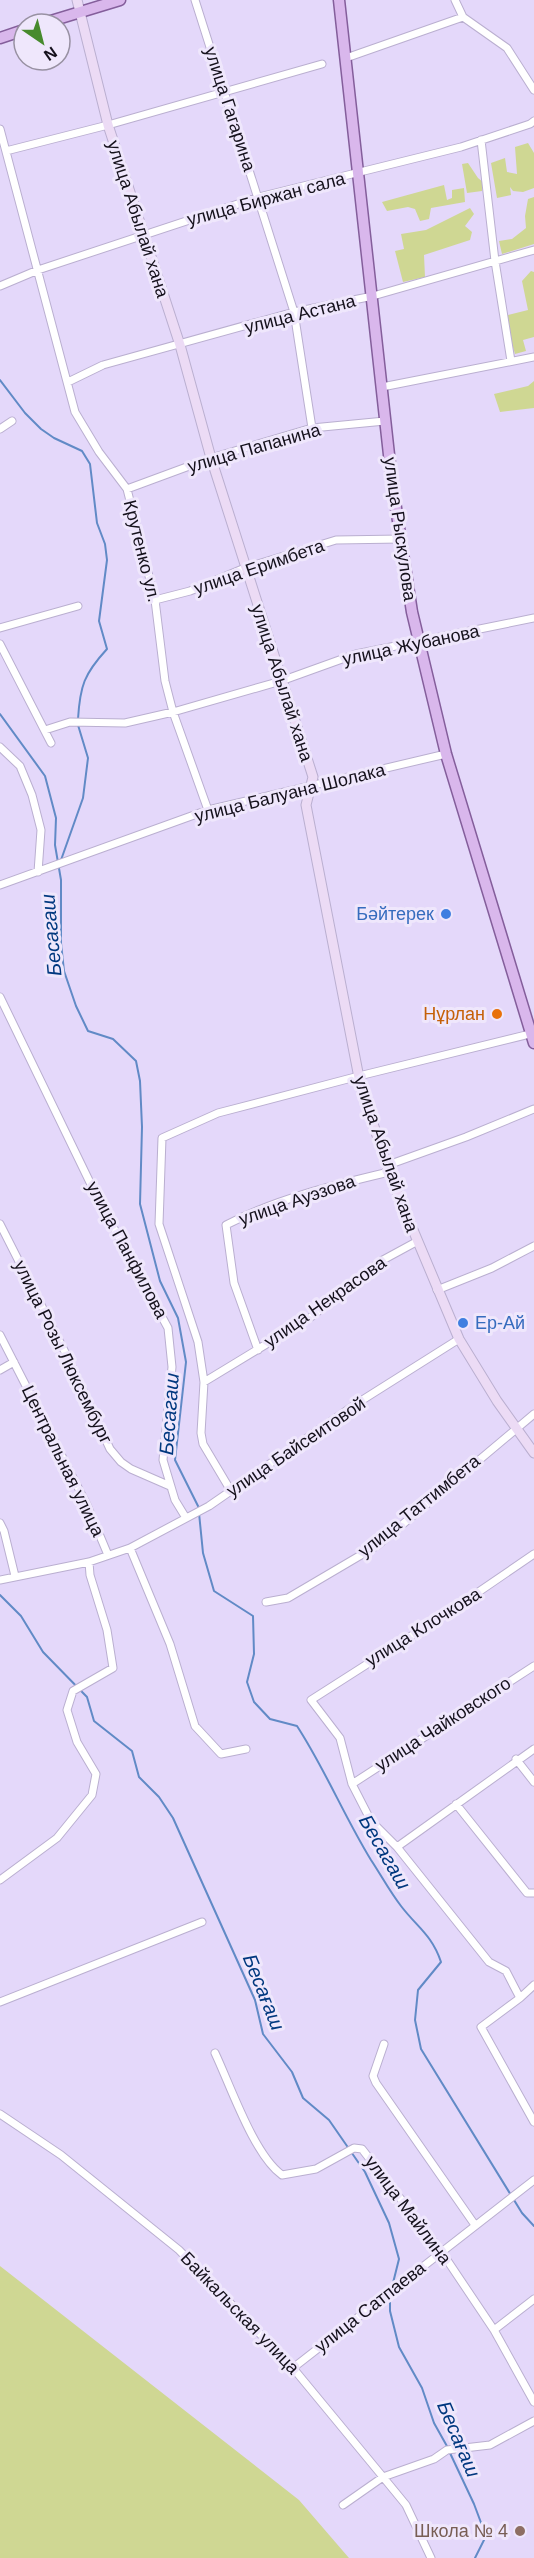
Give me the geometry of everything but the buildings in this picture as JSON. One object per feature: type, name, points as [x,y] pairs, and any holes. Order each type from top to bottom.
[{"type":"main road","points":[[65,12],[79,5],[120,0]]},
{"type":"main road","name":"улица Рыскулова","points":[[339,0],[386,421],[401,539],[418,642],[446,754],[533,1037]]},
{"type":"street","name":"улица Гагарина","points":[[195,0],[294,312],[312,428]]},
{"type":"street","points":[[455,0],[463,17],[507,48],[534,90]]},
{"type":"street","name":"улица Абылай хана","points":[[79,5],[108,125],[180,345],[211,458],[313,777],[306,805],[359,1076],[389,1169],[416,1242],[459,1340],[534,1453]]},
{"type":"street","points":[[346,57],[463,17]]},
{"type":"street","points":[[6,151],[108,125],[322,64]]},
{"type":"street","name":"улица Биржан сала","points":[[0,286],[38,270],[258,197],[358,174],[481,140],[534,121]]},
{"type":"street","name":"Крутенко ул.","points":[[0,129],[75,412],[99,452],[127,489],[155,600],[165,681],[173,712],[208,810]]},
{"type":"street","points":[[481,140],[495,261],[511,361]]},
{"type":"street","name":"улица Астана","points":[[68,382],[103,365],[294,312],[373,296],[534,250]]},
{"type":"street","points":[[382,387],[534,357]]},
{"type":"street","points":[[0,429],[12,421]]},
{"type":"street","name":"улица Папанина","points":[[127,489],[211,458],[312,428],[386,421]]},
{"type":"street","name":"улица Еримбета","points":[[155,600],[190,591],[245,568],[336,540],[401,539]]},
{"type":"street","points":[[0,628],[78,606]]},
{"type":"street","name":"улица Жубанова","points":[[45,730],[70,722],[125,723],[173,712],[281,681],[356,654],[534,618]]},
{"type":"street","points":[[0,644],[51,743]]},
{"type":"street","points":[[0,747],[20,766],[32,795],[41,830],[38,872]]},
{"type":"street","name":"улица Балуана Шолака","points":[[0,885],[208,810],[446,754]]},
{"type":"street","name":"улица Панфилова","points":[[0,997],[98,1199],[168,1328],[172,1367],[163,1460],[170,1486],[189,1517]]},
{"type":"street","points":[[231,1491],[203,1444],[201,1432],[204,1382],[198,1342],[159,1224],[162,1138],[218,1113],[359,1076],[533,1037]]},
{"type":"street","name":"улица Ауэзова","points":[[258,1350],[234,1283],[226,1225],[259,1210],[389,1169],[534,1109]]},
{"type":"street","name":"улица Розы Люксембург","points":[[0,1224],[110,1449],[120,1462],[131,1469],[170,1486]]},
{"type":"street","name":"улица Некрасова","points":[[204,1382],[311,1317],[381,1261],[416,1242]]},
{"type":"street","points":[[437,1290],[492,1268],[534,1246]]},
{"type":"street","name":"Центральная улица","points":[[0,1335],[87,1505],[108,1555]]},
{"type":"street","name":"улица Байсеитовой","points":[[0,1580],[89,1562],[130,1548],[209,1506],[356,1404],[459,1340]]},
{"type":"street","points":[[0,1370],[14,1362]]},
{"type":"street","name":"улица Таттимбета","points":[[266,1602],[288,1598],[378,1545],[534,1414]]},
{"type":"street","points":[[0,1523],[15,1576]]},
{"type":"street","points":[[130,1548],[170,1644],[195,1726],[221,1754],[246,1749]]},
{"type":"street","name":"улица Клочкова","points":[[352,1784],[340,1738],[311,1700],[458,1606],[534,1554]]},
{"type":"street","points":[[0,1880],[57,1838],[92,1795],[96,1774],[77,1742],[67,1710],[73,1691],[113,1668],[107,1630],[90,1575],[89,1562]]},
{"type":"street","name":"улица Чайковского","points":[[352,1784],[534,1666]]},
{"type":"street","points":[[397,1847],[516,1759],[534,1749]]},
{"type":"street","points":[[516,1759],[534,1782]]},
{"type":"street","points":[[352,1784],[371,1821],[397,1847],[489,1962],[506,1971],[520,1998]]},
{"type":"street","points":[[456,1804],[527,1893],[534,1893]]},
{"type":"street","points":[[0,2002],[202,1922]]},
{"type":"street","points":[[534,1985],[481,2027],[534,2122]]},
{"type":"street","points":[[384,2044],[373,2076],[376,2083],[475,2225]]},
{"type":"street","name":"улица Майлина","points":[[215,2053],[259,2147],[271,2167],[282,2175],[316,2169],[354,2148],[362,2149],[441,2251],[494,2330],[534,2402]]},
{"type":"street","name":"Байкальская улица","points":[[0,2114],[61,2155],[180,2250],[293,2368],[406,2505],[431,2558]]},
{"type":"street","name":"улица Сатпаева","points":[[293,2368],[534,2180]]},
{"type":"street","points":[[494,2330],[534,2299]]},
{"type":"street","points":[[343,2505],[383,2477],[434,2459],[447,2450],[490,2445],[534,2421]]},
{"type":"green space","points":[[528,143],[534,153],[534,188],[523,192],[513,191],[510,187],[511,195],[497,198],[491,163],[505,158],[507,172],[517,174],[515,147]]},
{"type":"green space","points":[[468,163],[483,182],[482,191],[467,193],[462,164]]},
{"type":"green space","points":[[444,185],[447,200],[452,198],[452,190],[464,188],[465,202],[431,208],[429,219],[420,221],[415,209],[408,207],[387,211],[382,202]]},
{"type":"green space","points":[[534,197],[534,244],[502,254],[499,241],[512,239],[526,228],[525,216],[528,199]]},
{"type":"green space","points":[[470,208],[474,214],[465,226],[472,232],[470,240],[424,255],[425,277],[403,282],[395,251],[404,249],[401,234],[426,230]]},
{"type":"green space","points":[[531,271],[534,272],[534,337],[523,340],[526,351],[515,354],[504,316],[528,310],[522,281]]},
{"type":"green space","points":[[534,381],[534,408],[500,412],[494,394],[528,386]]},
{"type":"green space","points":[[0,2266],[299,2500],[349,2558],[0,2558]]},
{"type":"waterway","points":[[0,380],[25,413],[41,429],[82,451],[90,464],[97,523],[105,544],[107,560],[99,621],[107,649],[88,673],[80,698],[78,719]]},
{"type":"waterway","name":"Бесагаш","points":[[0,714],[45,776],[56,818],[55,845],[61,880],[61,943],[64,971],[76,1006],[88,1031],[113,1039],[136,1061],[140,1081],[142,1127],[140,1204],[160,1281],[178,1318],[186,1362],[175,1460],[199,1508]]},
{"type":"waterway","points":[[61,860],[83,798],[88,758],[78,725]]},
{"type":"waterway","name":"Бесагаш","points":[[199,1513],[203,1553],[214,1591],[253,1616],[254,1654],[247,1682],[254,1702],[270,1719],[297,1726],[371,1860],[397,1901],[433,1945],[441,1962],[418,1990],[415,2020],[421,2049],[522,2213],[534,2226]]},
{"type":"waterway","name":"Бесағаш","points":[[0,1595],[21,1616],[43,1652],[87,1697],[94,1721],[132,1751],[139,1777],[159,1797],[173,1818],[255,2000],[263,2034],[292,2072],[303,2098],[329,2120],[365,2172],[389,2223],[399,2259],[392,2287]]},
{"type":"waterway","name":"Бесағаш","points":[[390,2295],[390,2311],[399,2347],[422,2388],[434,2423],[448,2448]]},
{"type":"waterway","name":"Бесағаш","points":[[450,2453],[486,2536],[475,2558]]},
{"type":"place","name":"Бәйтерек","points":[[446,914]]},
{"type":"place","name":"Нұрлан","points":[[497,1014]]},
{"type":"place","name":"Ер-Ай","points":[[463,1323]]},
{"type":"place","name":"Школа № 4","points":[[520,2531]]}]
